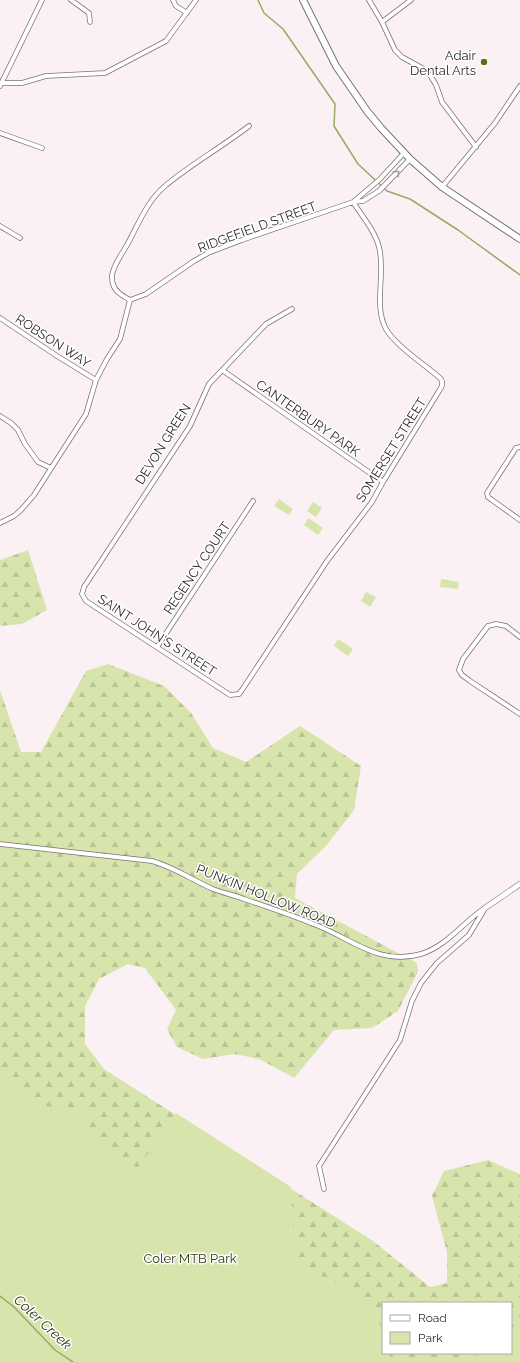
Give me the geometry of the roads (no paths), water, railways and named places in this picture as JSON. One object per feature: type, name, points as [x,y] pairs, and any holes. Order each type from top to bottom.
[{"type":"main road","points":[[303,0],[336,66],[367,111],[404,153],[442,187],[520,239]]},
{"type":"street","points":[[42,0],[0,84],[22,83],[46,76],[105,73],[166,41],[196,0]]},
{"type":"street","points":[[71,0],[90,13],[90,22]]},
{"type":"street","points":[[173,0],[176,6],[187,13]]},
{"type":"street","points":[[369,0],[382,22],[395,50],[402,57],[422,68],[430,75],[442,102],[476,147]]},
{"type":"street","points":[[382,22],[411,0]]},
{"type":"street","points":[[442,187],[495,124],[520,86]]},
{"type":"street","points":[[0,523],[14,516],[34,494],[86,414],[96,380],[107,359],[120,340],[130,300],[118,294],[113,285],[112,275],[117,262],[154,197],[164,187],[190,167],[222,147],[249,126]]},
{"type":"street","points":[[0,133],[42,148]]},
{"type":"street","name":"RIDGEFIELD STREET","points":[[353,202],[379,180],[404,153]]},
{"type":"street","name":"RIDGEFIELD STREET","points":[[130,300],[146,294],[208,253],[353,202],[363,201],[385,186],[410,159]]},
{"type":"street","name":"SOMERSET STREET","points":[[230,695],[239,694],[242,690],[327,561],[372,502],[439,391],[442,383],[442,380],[396,342],[384,326],[381,317],[381,262],[379,247],[353,202]]},
{"type":"street","points":[[0,226],[20,238]]},
{"type":"street","name":"DEVON GREEN","points":[[84,587],[190,426],[209,384],[266,324],[292,309]]},
{"type":"street","name":"ROBSON WAY","points":[[0,318],[96,380]]},
{"type":"street","name":"CANTERBURY PARK","points":[[222,370],[383,482]]},
{"type":"street","points":[[0,416],[11,423],[18,430],[25,444],[38,462],[51,468]]},
{"type":"street","points":[[518,447],[487,493],[488,497],[520,520]]},
{"type":"street","name":"REGENCY COURT","points":[[156,647],[253,501]]},
{"type":"street","name":"SAINT JOHN'S STREET","points":[[84,587],[82,594],[86,601],[230,695]]},
{"type":"street","points":[[520,637],[506,626],[496,624],[488,626],[463,659],[459,670],[462,675],[470,681],[520,714]]},
{"type":"street","name":"PUNKIN HOLLOW ROAD","points":[[0,844],[138,859],[158,863],[212,888],[317,925],[358,947],[385,955],[401,957],[412,956],[430,950],[448,939],[485,908]]},
{"type":"street","points":[[324,1190],[319,1166],[400,1040],[412,1001],[421,983],[437,963],[469,935],[485,908],[520,884]]},
{"type":"waterway","points":[[258,0],[264,13],[283,29],[335,104],[334,126],[358,164],[387,191],[410,199],[458,230],[520,275]]},
{"type":"waterway","name":"Coler Creek","points":[[0,1296],[14,1307],[55,1350],[73,1362]]},
{"type":"place","name":"Adair Dental Arts","points":[[484,62]]},
{"type":"park label","name":"Coler MTB Park","points":[[190,1258]]}]
